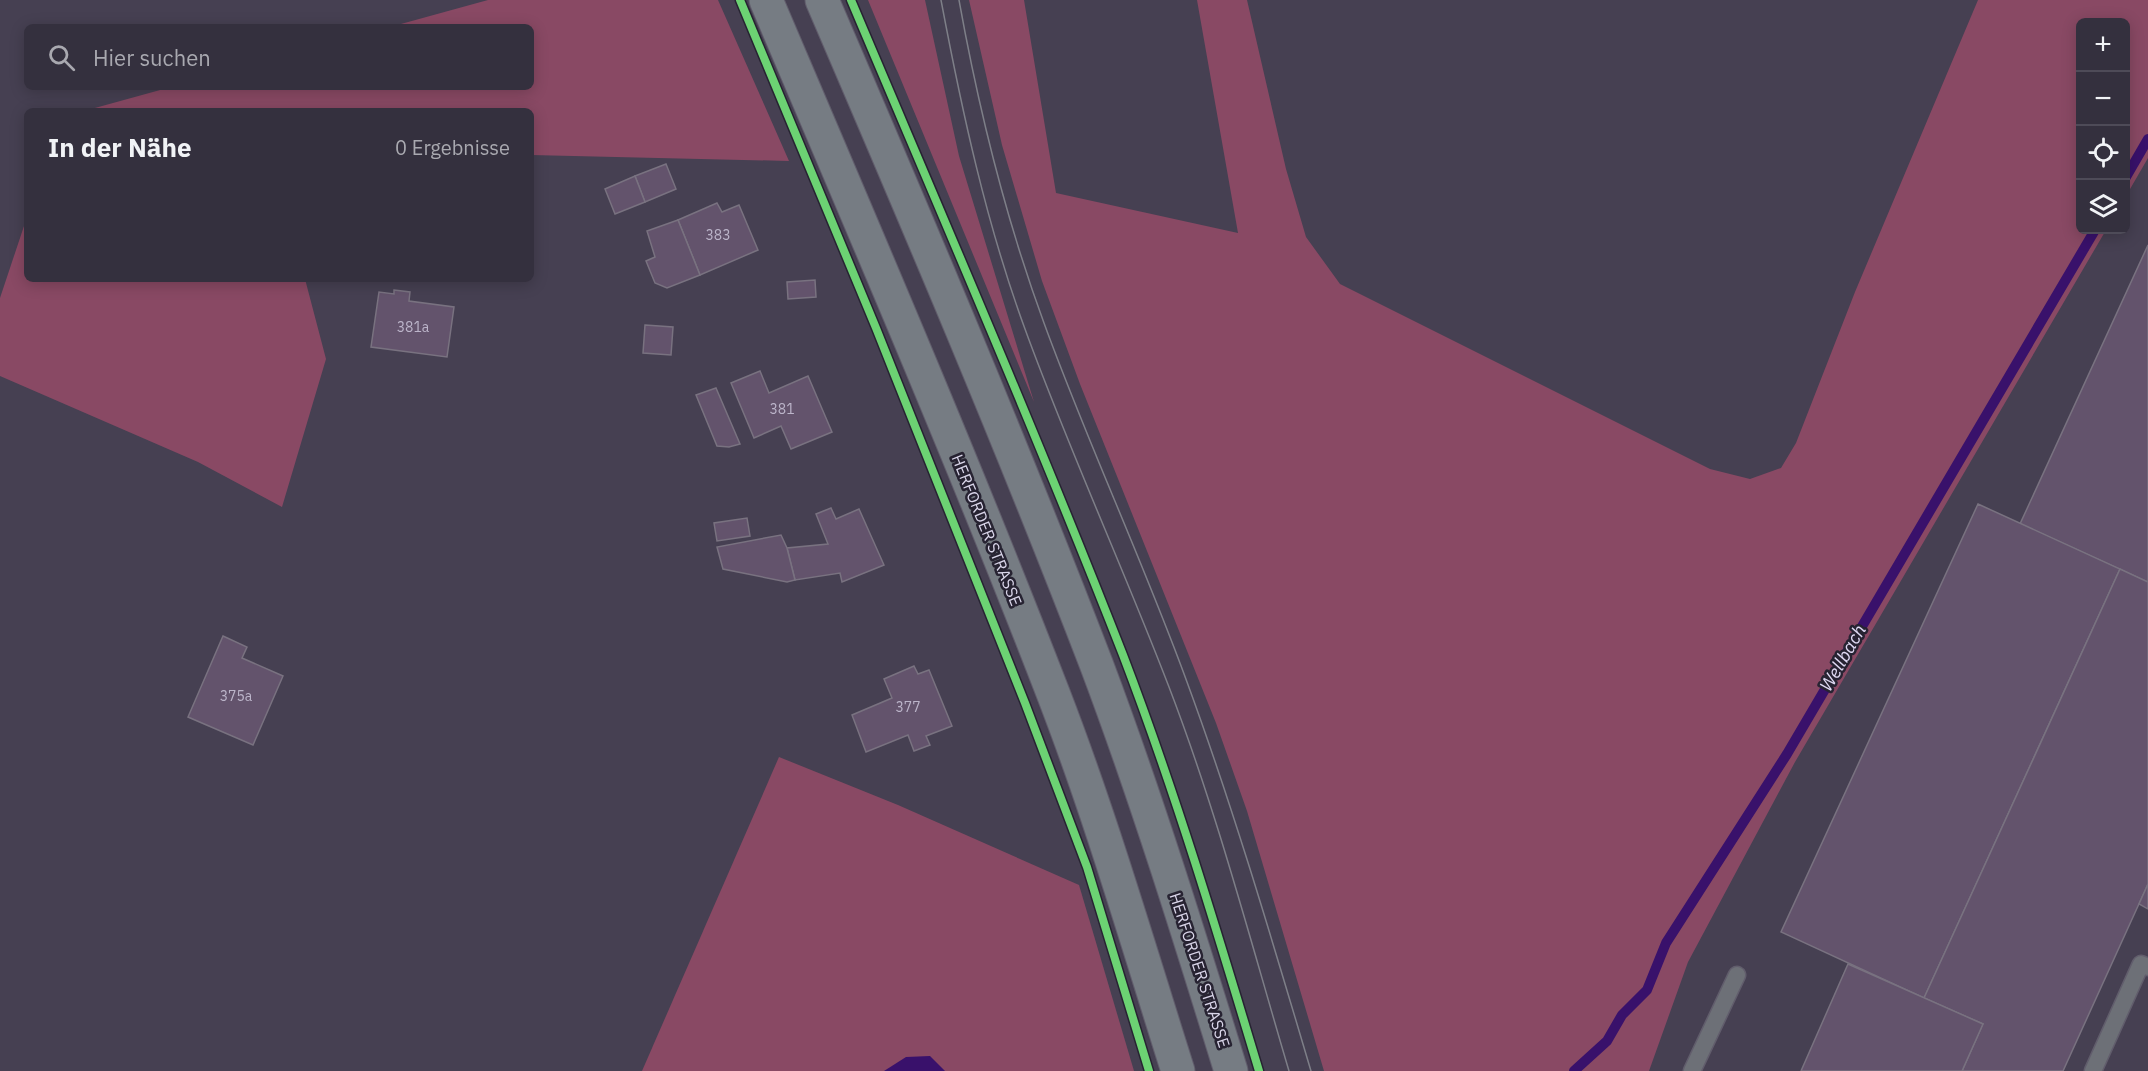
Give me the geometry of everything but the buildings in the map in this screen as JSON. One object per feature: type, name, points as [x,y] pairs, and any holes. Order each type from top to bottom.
[{"type":"main road","name":"HERFORDER STRASSE","points":[[766,0],[908,332],[1054,695],[1112,863],[1178,1071]]},
{"type":"main road","name":"HERFORDER STRASSE","points":[[822,0],[954,309],[1097,667],[1169,872],[1231,1071]]},
{"type":"lane","points":[[2093,1071],[2141,964],[2148,968]]},
{"type":"lane","points":[[1692,1071],[1737,975]]},
{"type":"shaded area","points":[[488,0],[718,0],[789,161],[534,155],[534,108],[95,108],[160,90],[534,90],[534,24],[401,24]]},
{"type":"shaded area","points":[[868,0],[925,0],[959,156],[1034,402]]},
{"type":"shaded area","points":[[969,0],[1024,0],[1056,193],[1238,233],[1197,0],[1247,0],[1286,169],[1306,237],[1340,284],[1710,469],[1750,479],[1781,468],[1796,443],[1855,292],[1978,0],[2148,0],[2148,158],[2130,189],[2130,18],[2076,18],[2076,234],[2104,234],[1795,762],[1688,962],[1649,1071],[1324,1071],[1247,811],[1216,723],[1080,384],[1042,281],[1002,145]]},
{"type":"shaded area","points":[[24,226],[24,282],[306,282],[326,359],[282,507],[198,462],[0,376],[0,298]]},
{"type":"shaded area","points":[[779,757],[898,805],[1079,885],[1134,1071],[642,1071]]},
{"type":"shaded area","points":[[930,1056],[945,1071],[884,1071],[906,1057]]},
{"type":"waterway","name":"Wellbach","points":[[2130,170],[2148,139]]},
{"type":"waterway","name":"Wellbach","points":[[1574,1071],[1607,1041],[1622,1015],[1647,990],[1666,943],[1787,754],[2093,234]]},
{"type":"tram line","points":[[941,0],[976,166],[1011,289],[1060,419],[1186,734],[1233,878],[1289,1071]]},
{"type":"tram line","points":[[959,0],[994,163],[1030,283],[1079,413],[1170,637],[1204,730],[1252,875],[1311,1071]]},
{"type":"cycle path","points":[[740,0],[876,328],[1025,703],[1087,867],[1149,1071]]},
{"type":"cycle path","points":[[851,0],[1023,409],[1123,655],[1178,809],[1259,1071]]}]
